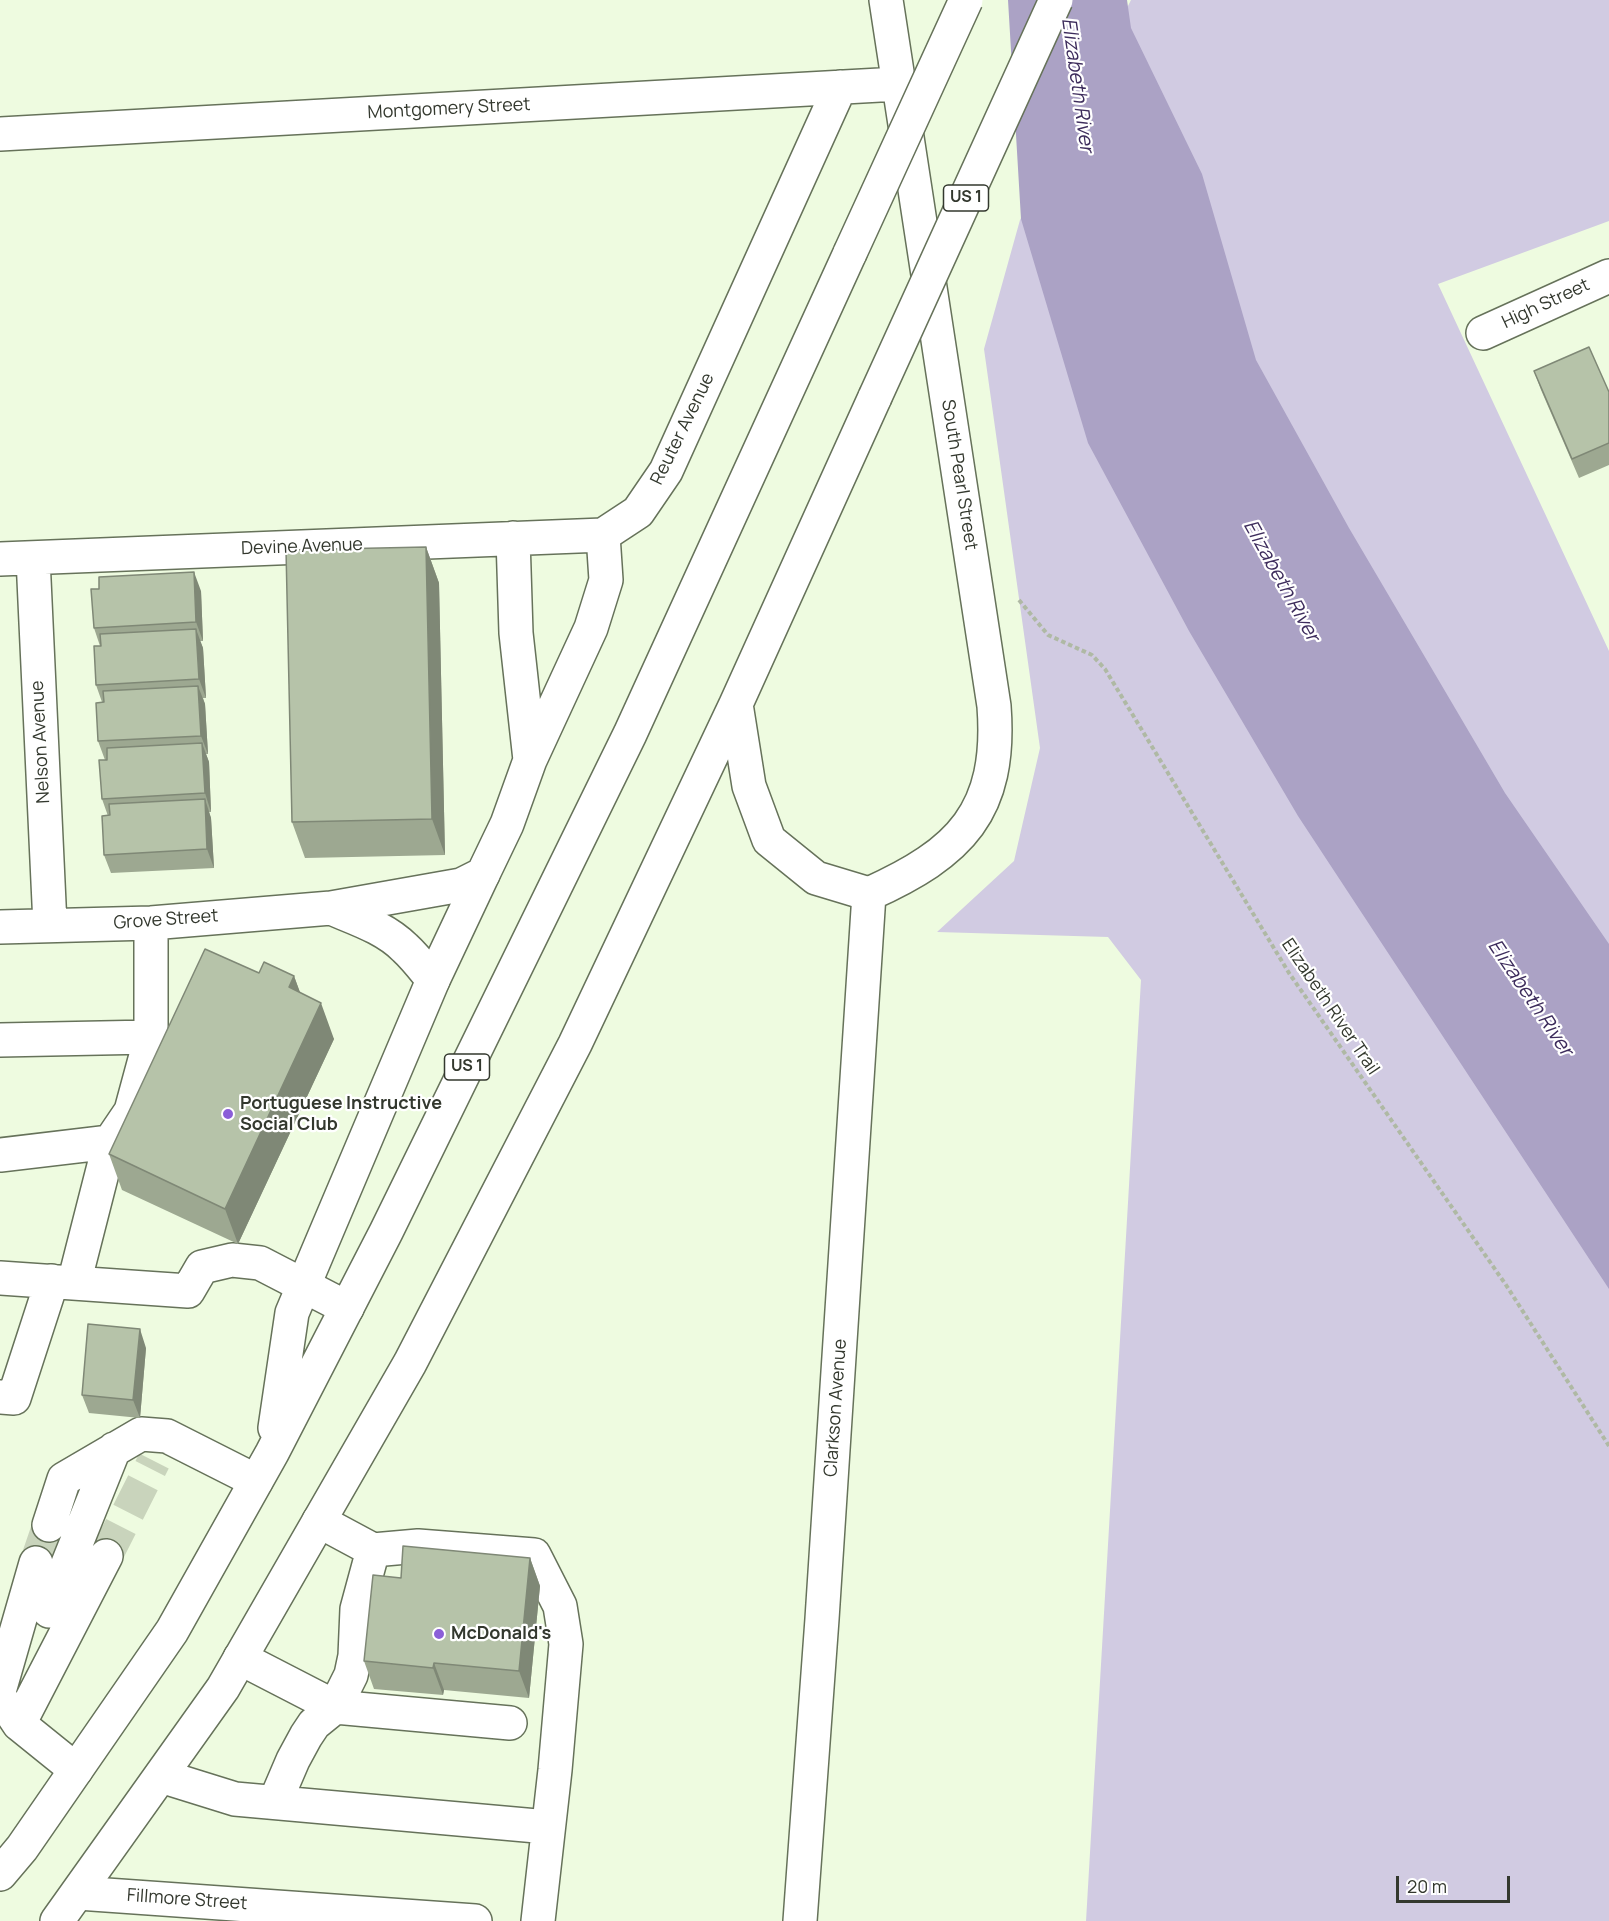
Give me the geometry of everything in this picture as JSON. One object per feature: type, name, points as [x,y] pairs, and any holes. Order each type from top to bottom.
[{"type":"main road","name":"South Pearl Street","points":[[869,894],[923,867],[959,837],[973,818],[986,792],[993,763],[996,734],[968,533],[886,0]]},
{"type":"main road","name":"US 1","points":[[0,1874],[22,1848],[172,1631],[272,1453],[392,1221],[630,734],[966,0]]},
{"type":"main road","name":"US 1","points":[[57,1921],[224,1688],[410,1363],[570,1054],[736,704],[1056,0]]},
{"type":"main road","name":"Montgomery Street","points":[[0,134],[898,84]]},
{"type":"main road","name":"Reuter Avenue","points":[[603,535],[638,512],[666,471],[840,87]]},
{"type":"main road","name":"High Street","points":[[1483,333],[1609,276]]},
{"type":"main road","points":[[272,1453],[292,1313],[433,980],[507,824],[530,760],[591,628],[606,580],[603,535]]},
{"type":"main road","name":"Devine Avenue","points":[[0,559],[603,535]]},
{"type":"main road","points":[[513,538],[516,633],[530,760]]},
{"type":"main road","name":"Nelson Avenue","points":[[33,558],[50,925]]},
{"type":"main road","points":[[736,704],[748,786],[769,840],[816,878],[869,894]]},
{"type":"main road","name":"Grove Street","points":[[0,927],[151,923],[332,908],[461,885],[483,874]]},
{"type":"main road","name":"Clarkson Avenue","points":[[800,1921],[869,894]]},
{"type":"main road","name":"Grove Street","points":[[332,908],[394,938],[406,948],[433,980]]},
{"type":"main road","points":[[0,1397],[14,1398],[63,1282],[110,1142],[131,1111],[151,1037],[151,923]]},
{"type":"main road","points":[[0,1040],[151,1037]]},
{"type":"main road","points":[[0,1155],[110,1142]]},
{"type":"main road","points":[[0,1278],[188,1291],[202,1267],[232,1260],[260,1263],[347,1308]]},
{"type":"main road","points":[[49,1525],[64,1479],[141,1434],[161,1448],[256,1481]]},
{"type":"main road","points":[[20,1724],[48,1610],[114,1449]]},
{"type":"main road","points":[[319,1521],[373,1550],[418,1546],[534,1555],[560,1606],[566,1644],[538,1921]]},
{"type":"main road","points":[[274,1802],[306,1736],[314,1724],[335,1707],[351,1676],[355,1656],[357,1609],[373,1550]]},
{"type":"main road","points":[[0,1688],[48,1610],[106,1556]]},
{"type":"main road","points":[[36,1563],[48,1610]]},
{"type":"main road","points":[[240,1658],[335,1707],[510,1723]]},
{"type":"main road","points":[[0,1696],[20,1724],[76,1770]]},
{"type":"main road","points":[[161,1776],[235,1799],[548,1827]]},
{"type":"main road","name":"Fillmore Street","points":[[78,1893],[170,1910],[475,1921]]},
{"type":"path","name":"Elizabeth River Trail","points":[[1019,600],[1048,635],[1092,655],[1105,669],[1289,973],[1506,1285],[1609,1446]]},
{"type":"shaded area","points":[[1131,0],[1609,0],[1609,221],[1438,284],[1609,651],[1609,1921],[1086,1921],[1141,980],[1108,937],[937,932],[1014,861],[1040,748],[984,349],[1020,220]]},
{"type":"water","name":"Elizabeth River","points":[[1008,0],[1127,0],[1131,28],[1202,174],[1256,360],[1349,528],[1505,793],[1609,944],[1609,1289],[1298,816],[1189,631],[1088,443],[1021,219]]},
{"type":"building","points":[[1589,347],[1609,392],[1609,443],[1572,459],[1534,371]]},
{"type":"building","points":[[426,547],[432,819],[292,822],[286,550]]},
{"type":"building","points":[[194,572],[196,622],[94,628],[91,589],[99,589],[99,577]]},
{"type":"building","points":[[196,629],[199,679],[96,685],[94,646],[101,646],[100,634]]},
{"type":"building","points":[[198,686],[201,736],[98,741],[96,703],[104,702],[103,691]]},
{"type":"building","points":[[202,743],[205,793],[102,799],[99,760],[107,760],[107,748]]},
{"type":"building","points":[[205,799],[207,849],[104,855],[102,816],[110,815],[109,804]]},
{"type":"building","name":"Portuguese Instructive Social Club","points":[[205,949],[259,973],[264,962],[294,976],[289,987],[321,1003],[225,1209],[109,1154]]},
{"type":"building","points":[[88,1324],[140,1329],[133,1400],[82,1395]]},
{"type":"building","points":[[403,1546],[530,1558],[519,1671],[434,1663],[433,1668],[364,1661],[373,1575],[401,1578]]},
{"type":"tunnel","points":[[106,1556],[154,1461]]},
{"type":"tunnel","points":[[36,1563],[49,1525]]},
{"type":"place","name":"Portuguese Instructive Social Club","points":[[228,1114]]},
{"type":"place","name":"McDonald's","points":[[439,1634]]}]
